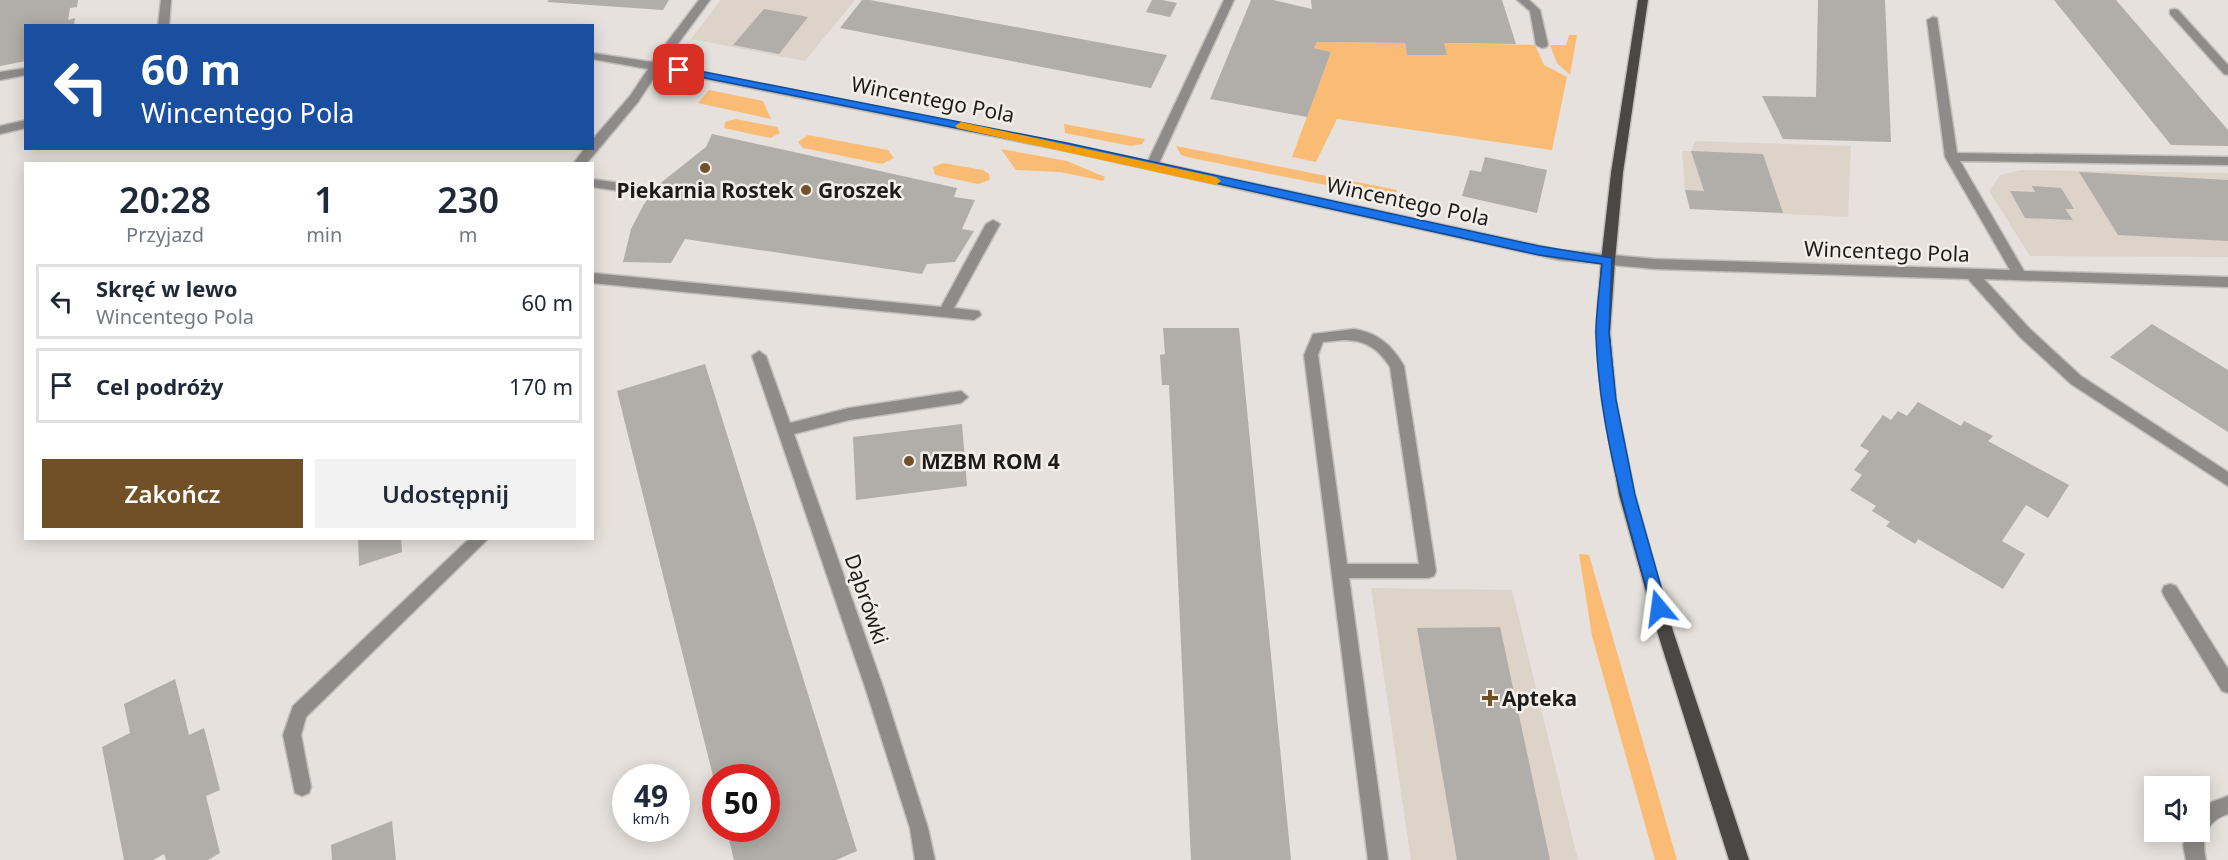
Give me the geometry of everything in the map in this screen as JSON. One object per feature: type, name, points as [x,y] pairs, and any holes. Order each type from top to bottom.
[{"type":"main road","points":[[1643,0],[1617,173],[1608,261],[1603,333],[1609,400],[1628,495],[1665,631],[1739,860]]},
{"type":"street","points":[[163,24],[166,0]]},
{"type":"street","points":[[594,146],[634,99],[705,0]]},
{"type":"street","points":[[1151,167],[1229,0]]},
{"type":"street","points":[[1522,0],[1536,10],[1542,45]]},
{"type":"street","points":[[2174,12],[2228,72]]},
{"type":"street","points":[[1933,20],[1951,157],[2020,276]]},
{"type":"street","name":"Wincentego Pola","points":[[594,56],[657,66],[1067,147],[1536,250],[1608,261],[1973,276],[2228,282]]},
{"type":"street","points":[[0,76],[24,70]]},
{"type":"street","points":[[0,130],[24,124]]},
{"type":"street","points":[[581,162],[590,150]]},
{"type":"street","points":[[1951,157],[2228,161]]},
{"type":"street","points":[[594,183],[654,192]]},
{"type":"street","points":[[945,312],[993,224]]},
{"type":"street","points":[[1973,276],[2025,333],[2076,380],[2228,480]]},
{"type":"street","points":[[594,278],[974,315]]},
{"type":"street","points":[[1340,571],[1428,571],[1397,366],[1389,350],[1369,336],[1344,333],[1318,338],[1311,355],[1378,860]]},
{"type":"street","name":"Dąbrówki","points":[[759,356],[874,687],[919,828],[925,860]]},
{"type":"street","points":[[786,430],[849,414],[961,396]]},
{"type":"street","points":[[302,787],[292,735],[300,712],[479,540]]},
{"type":"street","points":[[2170,591],[2228,685]]},
{"type":"street","points":[[2210,814],[2216,809],[2228,805]]},
{"type":"street","points":[[2194,842],[2196,860]]},
{"type":"shaded area","points":[[721,0],[855,0],[805,61],[691,39]]},
{"type":"shaded area","points":[[1569,35],[1577,35],[1570,75],[1557,63],[1550,45],[1566,45]]},
{"type":"shaded area","points":[[1317,42],[1405,43],[1407,55],[1444,43],[1535,45],[1544,65],[1567,77],[1552,150],[1337,119],[1316,162],[1292,157],[1331,52],[1314,48]]},
{"type":"shaded area","points":[[709,90],[763,101],[771,119],[698,103]]},
{"type":"shaded area","points":[[736,119],[777,127],[780,133],[770,138],[724,128],[725,122]]},
{"type":"shaded area","points":[[1064,124],[1145,139],[1142,144],[1131,146],[1065,133]]},
{"type":"shaded area","points":[[808,135],[888,150],[894,158],[882,164],[803,148],[798,142]]},
{"type":"shaded area","points":[[1695,141],[1851,146],[1848,217],[1690,209],[1685,190],[1682,151],[1691,151]]},
{"type":"shaded area","points":[[1176,146],[1397,190],[1395,199],[1187,157],[1181,155]]},
{"type":"shaded area","points":[[1001,149],[1067,161],[1105,177],[1103,181],[1060,172],[1016,170]]},
{"type":"shaded area","points":[[943,163],[983,170],[989,174],[990,180],[978,184],[935,175],[933,167]]},
{"type":"shaded area","points":[[2022,170],[2228,173],[2228,257],[2030,256],[1989,191],[2000,175]]},
{"type":"shaded area","points":[[1579,554],[1589,555],[1677,860],[1655,860],[1592,636]]},
{"type":"shaded area","points":[[1371,588],[1512,590],[1578,860],[1411,860]]},
{"type":"building","points":[[0,0],[78,0],[77,7],[70,8],[68,20],[75,18],[74,24],[24,24],[24,61],[0,66]]},
{"type":"building","points":[[549,0],[669,0],[663,10],[547,2]]},
{"type":"building","points":[[862,0],[1167,55],[1151,88],[840,28]]},
{"type":"building","points":[[1152,0],[1177,3],[1170,17],[1146,12]]},
{"type":"building","points":[[1251,0],[1273,0],[1312,9],[1311,0],[1502,0],[1516,44],[1444,43],[1447,55],[1407,55],[1405,43],[1317,42],[1314,48],[1331,52],[1307,117],[1210,99]]},
{"type":"building","points":[[1818,0],[1885,0],[1891,142],[1783,139],[1762,96],[1816,97]]},
{"type":"building","points":[[2054,0],[2116,0],[2228,130],[2228,146],[2171,145]]},
{"type":"building","points":[[764,9],[808,17],[779,54],[733,45]]},
{"type":"building","points":[[712,134],[957,188],[954,197],[975,200],[962,229],[974,231],[955,262],[927,264],[922,274],[685,239],[671,263],[623,262],[631,229],[644,204],[663,181],[706,147]]},
{"type":"building","points":[[1691,151],[1763,154],[1783,213],[1690,209],[1685,190],[1704,191]]},
{"type":"building","points":[[1485,157],[1547,170],[1537,213],[1462,196],[1470,170],[1481,172]]},
{"type":"building","points":[[2079,172],[2228,180],[2228,241],[2118,235]]},
{"type":"building","points":[[2032,186],[2061,188],[2074,209],[2065,209],[2073,220],[2025,218],[2010,191],[2035,192]]},
{"type":"building","points":[[2152,324],[2228,370],[2228,432],[2110,357]]},
{"type":"building","points":[[1163,328],[1239,328],[1291,860],[1191,860],[1169,385],[1162,385],[1160,355],[1165,354]]},
{"type":"building","points":[[705,364],[857,851],[836,860],[734,860],[730,842],[780,842],[780,764],[710,764],[617,391]]},
{"type":"building","points":[[1918,402],[1961,426],[1964,421],[1993,436],[1988,441],[2069,485],[2048,518],[2026,505],[2002,541],[2025,554],[2003,589],[1918,539],[1915,544],[1886,526],[1890,522],[1872,511],[1876,506],[1850,490],[1862,475],[1854,470],[1869,451],[1860,446],[1883,415],[1891,420],[1898,411],[1907,416]]},
{"type":"building","name":"MZBM ROM 4","points":[[962,424],[967,486],[856,500],[853,437]]},
{"type":"building","points":[[358,540],[401,540],[402,552],[359,566]]},
{"type":"building","points":[[1500,627],[1550,860],[1457,860],[1417,628]]},
{"type":"building","points":[[175,679],[189,735],[204,728],[220,790],[206,796],[220,853],[208,860],[166,860],[164,854],[153,860],[124,860],[102,747],[130,733],[124,704]]},
{"type":"building","points":[[392,821],[396,860],[332,860],[331,845]]},
{"type":"slow traffic","points":[[961,126],[1067,147],[1216,181]]},
{"type":"place","name":"Piekarnia Rostek","points":[[705,168]]},
{"type":"place","name":"Groszek","points":[[806,190]]},
{"type":"place","name":"MZBM ROM 4","points":[[909,461]]},
{"type":"place","name":"Apteka","points":[[1490,698]]},
{"type":"route","points":[[679,70],[1067,147],[1539,251],[1608,261],[1603,333],[1609,400],[1628,495],[1659,608]]}]
